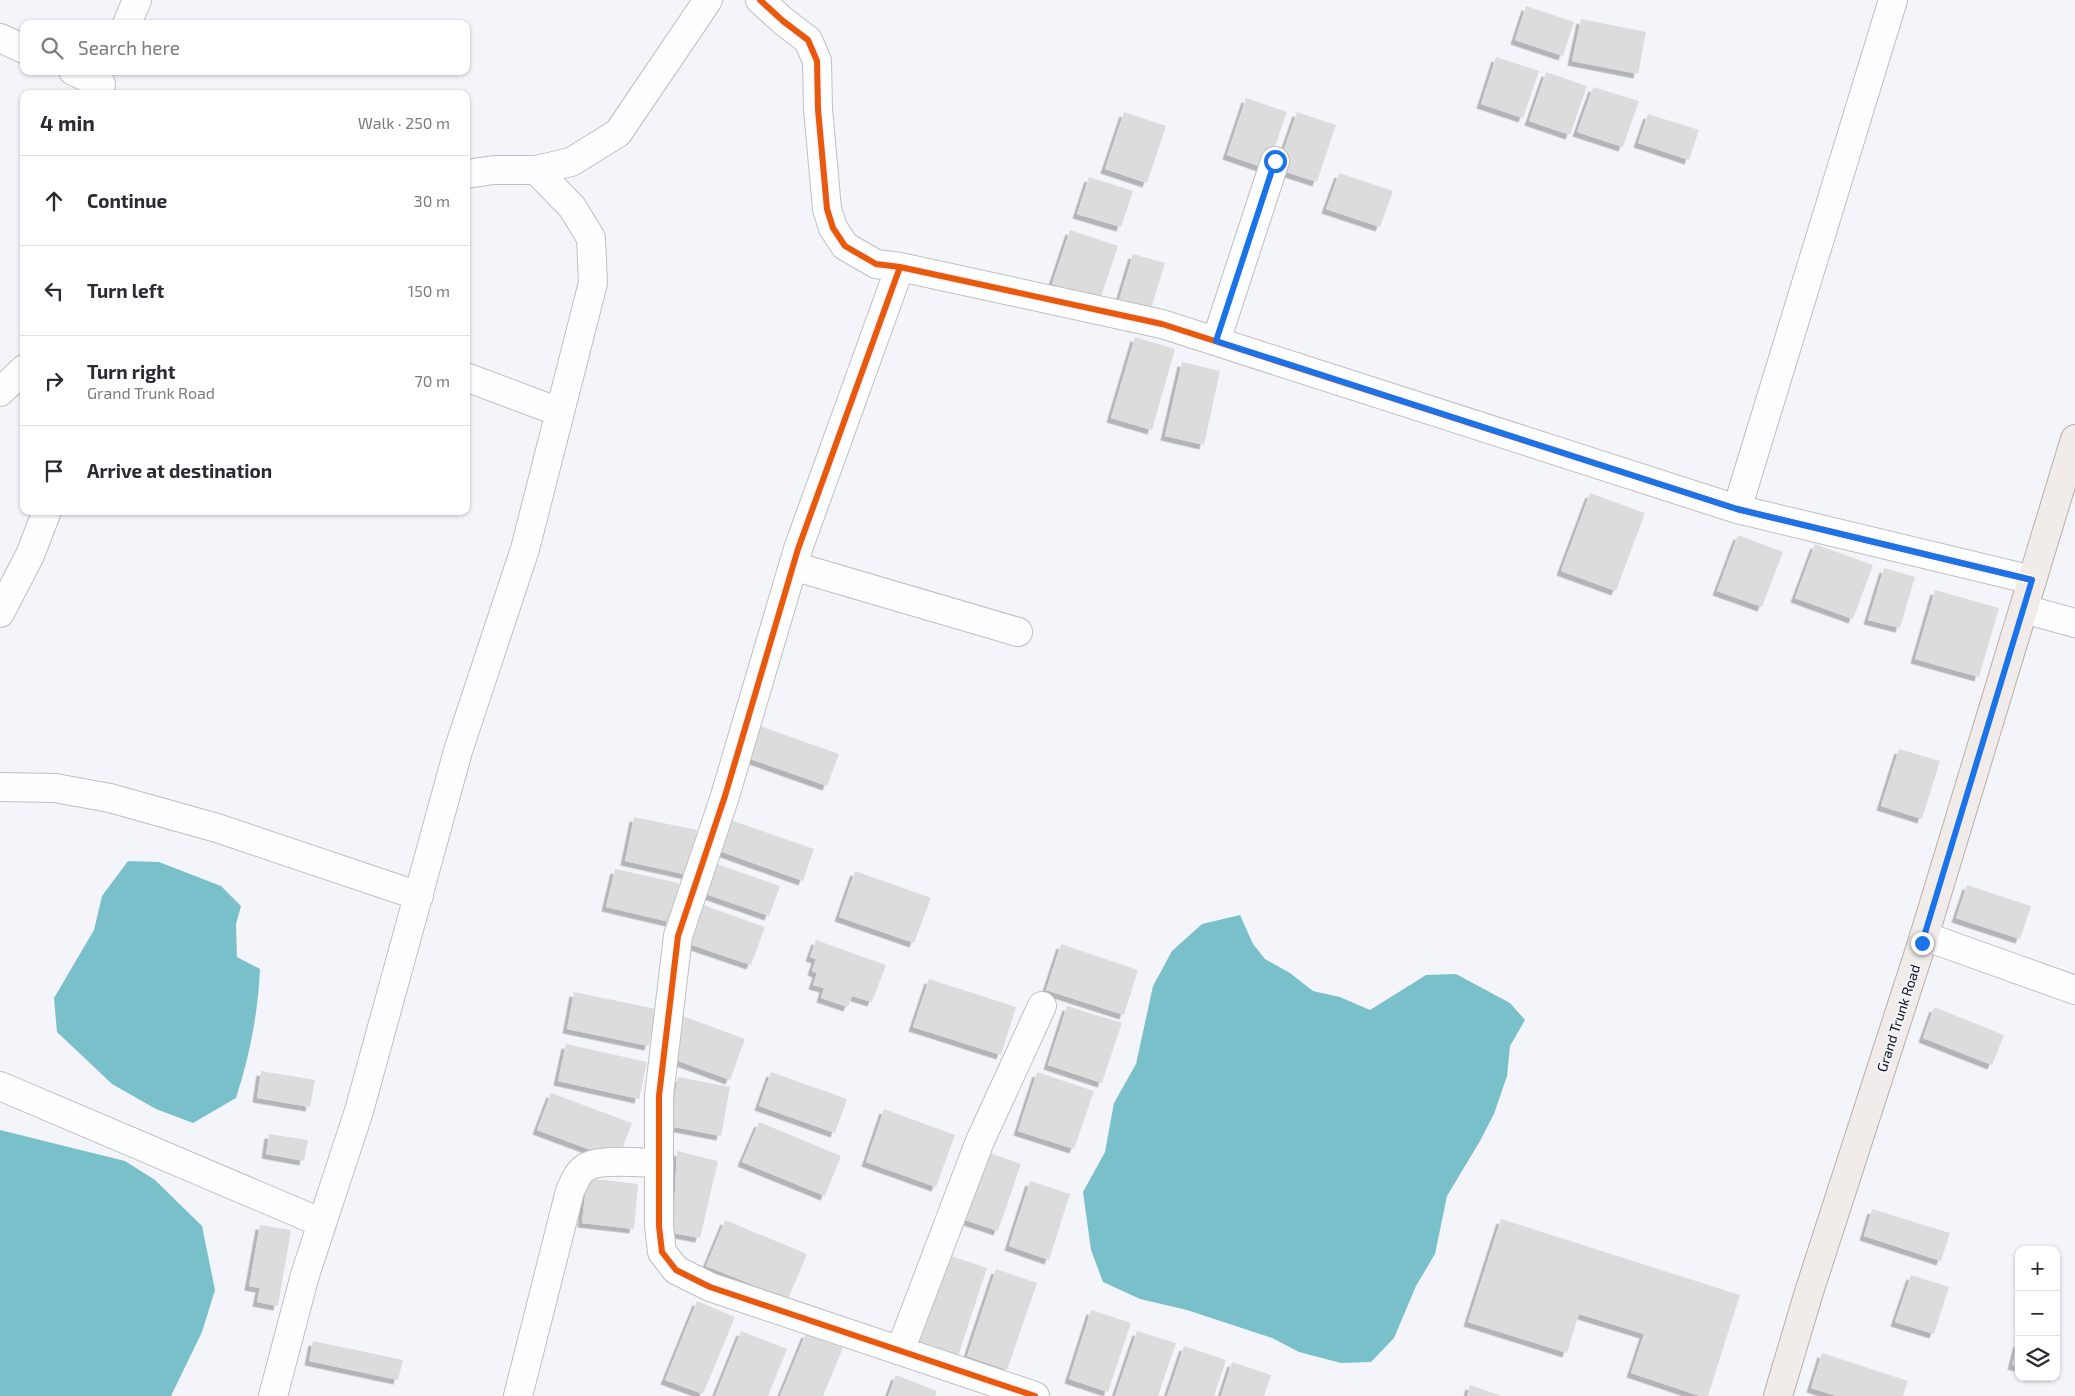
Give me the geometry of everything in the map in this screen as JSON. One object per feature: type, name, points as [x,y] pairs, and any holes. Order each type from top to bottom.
[{"type":"main road","name":"Grand Trunk Road","points":[[1778,1396],[1809,1292],[1924,936],[2075,438]]},
{"type":"street","points":[[129,20],[137,0]]},
{"type":"street","points":[[470,173],[494,170],[536,170],[572,162],[618,133],[708,0]]},
{"type":"street","points":[[760,0],[782,21],[808,40],[817,61],[818,109],[827,209],[834,228],[846,246],[876,264],[900,267],[1162,324],[1737,509],[2032,580]]},
{"type":"street","points":[[1737,509],[1893,0]]},
{"type":"street","points":[[0,38],[20,47]]},
{"type":"street","points":[[83,75],[102,83]]},
{"type":"street","points":[[1216,341],[1275,161]]},
{"type":"street","points":[[273,1396],[305,1275],[359,1110],[458,751],[525,550],[593,283],[592,238],[572,207],[536,170]]},
{"type":"street","points":[[900,267],[793,566],[725,796],[678,936],[660,1080],[659,1226],[662,1252],[676,1270],[710,1287],[1035,1396]]},
{"type":"street","points":[[0,392],[20,374]]},
{"type":"street","points":[[470,378],[560,412]]},
{"type":"street","points":[[0,613],[30,555],[45,515]]},
{"type":"street","points":[[793,566],[1018,632]]},
{"type":"street","points":[[2024,609],[2075,623]]},
{"type":"street","points":[[0,787],[56,788],[110,798],[217,828],[419,896]]},
{"type":"street","points":[[1924,936],[2075,990]]},
{"type":"street","points":[[900,1351],[980,1141],[1042,1006]]},
{"type":"street","points":[[0,1086],[322,1223]]},
{"type":"street","points":[[518,1396],[570,1191],[578,1175],[586,1167],[598,1163],[659,1163]]},
{"type":"water","points":[[128,861],[159,862],[221,886],[241,906],[236,924],[237,957],[260,969],[252,1034],[236,1098],[193,1123],[156,1109],[112,1084],[57,1032],[54,998],[94,930],[102,896]]},
{"type":"water","points":[[1240,915],[1253,944],[1265,959],[1290,973],[1313,991],[1340,997],[1370,1010],[1426,975],[1456,974],[1510,1003],[1525,1020],[1510,1046],[1507,1076],[1494,1114],[1447,1196],[1435,1254],[1416,1286],[1394,1338],[1371,1362],[1341,1363],[1299,1352],[1272,1338],[1187,1310],[1140,1299],[1103,1282],[1091,1250],[1083,1192],[1105,1152],[1114,1103],[1136,1064],[1153,986],[1172,951],[1202,924]]},
{"type":"water","points":[[0,1130],[125,1161],[155,1180],[202,1226],[215,1290],[202,1332],[171,1396],[0,1396]]},
{"type":"building","points":[[1526,6],[1574,22],[1563,56],[1515,40]]},
{"type":"building","points":[[1581,19],[1646,32],[1638,74],[1572,61]]},
{"type":"building","points":[[1496,57],[1539,71],[1523,118],[1481,104]]},
{"type":"building","points":[[1546,72],[1587,86],[1570,135],[1529,121]]},
{"type":"building","points":[[1593,87],[1639,101],[1623,147],[1577,132]]},
{"type":"building","points":[[1246,98],[1287,112],[1267,169],[1227,155]]},
{"type":"building","points":[[1124,112],[1166,126],[1147,183],[1105,169]]},
{"type":"building","points":[[1297,112],[1336,125],[1317,182],[1277,169]]},
{"type":"building","points":[[1648,114],[1699,130],[1689,160],[1638,143]]},
{"type":"building","points":[[1339,173],[1393,191],[1380,227],[1326,209]]},
{"type":"building","points":[[1089,177],[1133,191],[1121,227],[1077,214]]},
{"type":"building","points":[[1070,230],[1118,246],[1100,300],[1052,284]]},
{"type":"building","points":[[1133,254],[1165,263],[1151,309],[1119,300]]},
{"type":"building","points":[[1135,337],[1175,349],[1152,430],[1111,418]]},
{"type":"building","points":[[1182,362],[1220,371],[1204,445],[1165,436]]},
{"type":"building","points":[[1590,493],[1645,513],[1616,591],[1561,571]]},
{"type":"building","points":[[1738,535],[1783,552],[1762,607],[1717,591]]},
{"type":"building","points":[[1815,544],[1873,565],[1853,619],[1795,598]]},
{"type":"building","points":[[1884,568],[1915,577],[1900,628],[1868,620]]},
{"type":"building","points":[[1935,590],[1999,608],[1979,677],[1915,659]]},
{"type":"building","points":[[757,725],[839,754],[827,786],[745,757]]},
{"type":"building","points":[[1899,749],[1940,761],[1922,819],[1881,806]]},
{"type":"building","points":[[634,817],[697,830],[688,875],[625,861]]},
{"type":"building","points":[[725,818],[814,849],[803,881],[714,849]]},
{"type":"building","points":[[714,863],[780,886],[769,916],[703,893]]},
{"type":"building","points":[[615,869],[679,883],[670,922],[606,907]]},
{"type":"building","points":[[855,871],[931,898],[914,943],[839,917]]},
{"type":"building","points":[[1967,885],[2031,906],[2020,939],[1956,918]]},
{"type":"building","points":[[700,904],[765,927],[751,965],[686,943]]},
{"type":"building","points":[[816,940],[886,965],[872,1002],[852,996],[848,1007],[821,998],[824,988],[813,985],[817,973],[812,971],[816,959],[810,957]]},
{"type":"building","points":[[1061,944],[1138,970],[1124,1015],[1046,990]]},
{"type":"building","points":[[929,979],[1016,1007],[1001,1055],[913,1027]]},
{"type":"building","points":[[574,992],[656,1009],[649,1046],[567,1029]]},
{"type":"building","points":[[1067,1006],[1122,1023],[1102,1083],[1048,1065]]},
{"type":"building","points":[[1934,1007],[2004,1035],[1992,1065],[1923,1038]]},
{"type":"building","points":[[680,1015],[745,1039],[730,1080],[665,1056]]},
{"type":"building","points":[[566,1044],[647,1062],[639,1099],[558,1081]]},
{"type":"building","points":[[261,1071],[315,1080],[310,1107],[257,1098]]},
{"type":"building","points":[[771,1072],[847,1099],[835,1133],[759,1106]]},
{"type":"building","points":[[1037,1072],[1094,1091],[1074,1149],[1018,1131]]},
{"type":"building","points":[[678,1077],[730,1087],[721,1136],[669,1126]]},
{"type":"building","points":[[551,1093],[632,1123],[618,1160],[537,1130]]},
{"type":"building","points":[[884,1109],[955,1135],[936,1187],[866,1162]]},
{"type":"building","points":[[759,1122],[841,1156],[825,1196],[742,1162]]},
{"type":"building","points":[[269,1134],[308,1140],[304,1161],[266,1154]]},
{"type":"building","points":[[677,1151],[718,1161],[700,1238],[673,1233]]},
{"type":"building","points":[[987,1152],[1021,1164],[998,1231],[965,1220]]},
{"type":"building","points":[[587,1178],[638,1184],[634,1229],[582,1223]]},
{"type":"building","points":[[1030,1181],[1070,1194],[1049,1260],[1009,1246]]},
{"type":"building","points":[[1872,1209],[1950,1233],[1941,1261],[1864,1236]]},
{"type":"building","points":[[1501,1219],[1740,1295],[1708,1396],[1700,1396],[1631,1373],[1644,1334],[1579,1314],[1567,1353],[1468,1322]]},
{"type":"building","points":[[725,1220],[807,1254],[788,1299],[706,1266]]},
{"type":"building","points":[[260,1225],[291,1230],[278,1306],[257,1302],[260,1288],[249,1286]]},
{"type":"building","points":[[948,1255],[987,1268],[958,1356],[919,1344]]},
{"type":"building","points":[[996,1269],[1037,1283],[1007,1370],[967,1356]]},
{"type":"building","points":[[1911,1275],[1949,1287],[1934,1334],[1895,1322]]},
{"type":"building","points":[[697,1301],[735,1317],[703,1394],[665,1380]]},
{"type":"building","points":[[1091,1310],[1131,1323],[1108,1392],[1069,1379]]},
{"type":"building","points":[[741,1331],[787,1349],[768,1396],[715,1396]]},
{"type":"building","points":[[1137,1331],[1176,1343],[1158,1396],[1115,1396]]},
{"type":"building","points":[[806,1333],[843,1348],[823,1396],[780,1396]]},
{"type":"building","points":[[313,1341],[403,1360],[398,1380],[309,1361]]},
{"type":"building","points":[[1184,1346],[1226,1360],[1214,1396],[1167,1396]]},
{"type":"building","points":[[1822,1353],[1908,1381],[1903,1396],[1837,1396],[1811,1388]]},
{"type":"building","points":[[2015,1354],[2015,1366],[2012,1365]]},
{"type":"building","points":[[1232,1362],[1271,1375],[1264,1396],[1221,1396]]},
{"type":"building","points":[[896,1375],[937,1391],[935,1396],[888,1396]]},
{"type":"building","points":[[1470,1385],[1502,1396],[1467,1396]]},
{"type":"cycle path","points":[[760,0],[808,40],[817,61],[818,109],[827,209],[833,228],[845,246],[876,264],[900,267],[1162,324],[1737,509],[2032,580]]},
{"type":"cycle path","points":[[900,267],[798,549],[725,796],[678,936],[659,1096],[659,1226],[662,1252],[676,1270],[710,1287],[1035,1396]]},
{"type":"route","points":[[1275,161],[1216,341],[1737,509],[2032,580],[1922,943]]}]
